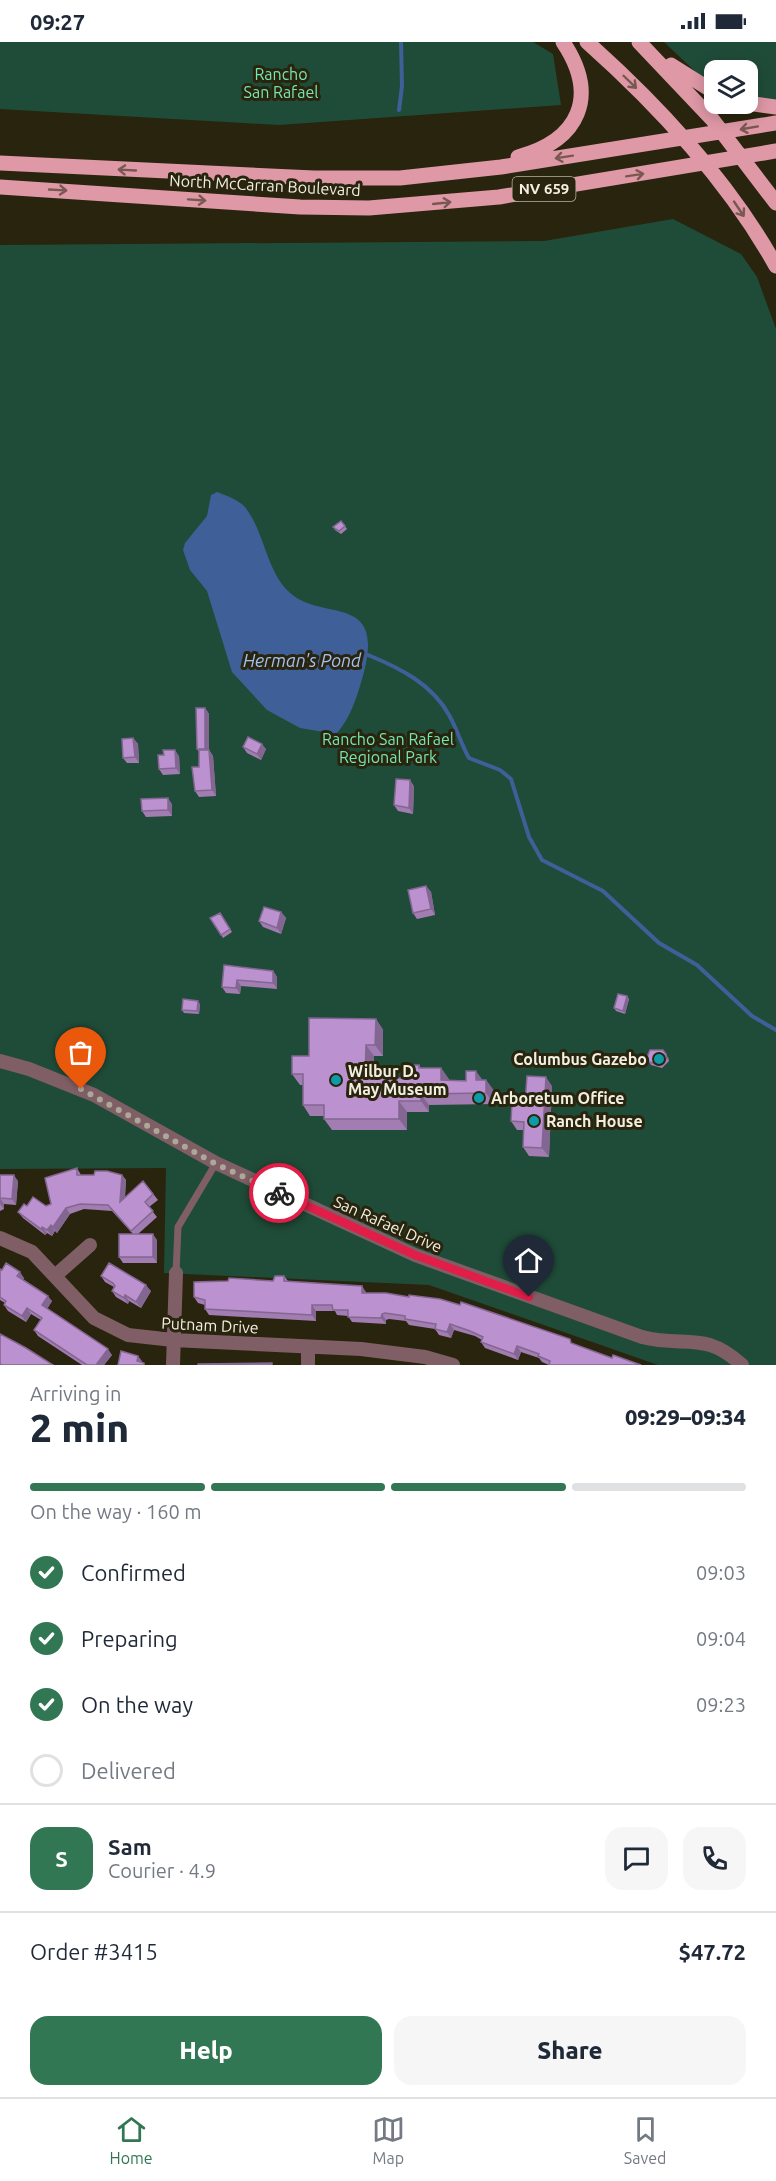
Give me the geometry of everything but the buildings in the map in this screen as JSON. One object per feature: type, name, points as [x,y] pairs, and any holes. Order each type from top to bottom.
[{"type":"main road","points":[[468,172],[526,155],[552,143],[564,132],[580,105],[582,91],[581,75],[575,60],[563,42]]},
{"type":"main road","points":[[587,42],[633,84],[684,138],[735,203],[776,266]]},
{"type":"main road","points":[[643,46],[704,86]]},
{"type":"main road","points":[[643,46],[722,132],[776,202]]},
{"type":"main road","points":[[758,105],[776,107]]},
{"type":"main road","name":"North McCarran Boulevard","points":[[0,163],[314,178],[400,178],[468,172],[776,123]]},
{"type":"main road","name":"North McCarran Boulevard","points":[[0,187],[300,207],[369,208],[499,196],[776,151]]},
{"type":"street","name":"San Rafael Drive","points":[[0,1061],[29,1069],[94,1095],[216,1164],[415,1255],[642,1337],[667,1341],[703,1341],[716,1346],[742,1365]]},
{"type":"street","name":"Putnam Drive","points":[[0,1238],[32,1252],[94,1318],[128,1335],[173,1340],[399,1352],[453,1365]]},
{"type":"street","points":[[56,1275],[90,1245]]},
{"type":"street","points":[[173,1365],[176,1273]]},
{"type":"street","points":[[308,1347],[308,1365]]},
{"type":"lane","points":[[176,1273],[178,1227],[216,1164]]},
{"type":"green space","name":"Rancho San Rafael","points":[[0,42],[533,42],[553,54],[561,105],[279,125],[0,109]]},
{"type":"green space","points":[[664,42],[776,42],[776,101],[758,97],[758,60],[704,60],[704,78]]},
{"type":"green space","name":"Rancho San Rafael Regional Park","points":[[673,219],[741,254],[757,277],[776,329],[776,1365],[658,1365],[429,1285],[164,1273],[166,1168],[0,1169],[0,245],[544,241]]},
{"type":"water","name":"Herman's Pond","points":[[217,492],[236,500],[245,507],[257,527],[274,571],[287,590],[300,600],[345,613],[357,619],[365,629],[368,646],[362,680],[350,713],[336,734],[300,728],[267,710],[232,672],[207,591],[190,570],[183,550],[185,543],[207,516],[211,495]]},
{"type":"waterway","points":[[399,110],[402,86],[401,42]]},
{"type":"waterway","points":[[368,655],[414,678],[434,694],[449,715],[469,758],[500,770],[511,779],[529,837],[542,860],[603,891],[659,943],[697,965],[752,1016],[776,1030]]},
{"type":"way so far","points":[[81,1089],[123,1110],[216,1164],[279,1193]]},
{"type":"place","name":"Columbus Gazebo","points":[[659,1059]]},
{"type":"place","name":"Wilbur D. May Museum","points":[[336,1080]]},
{"type":"place","name":"Arboretum Office","points":[[479,1098]]},
{"type":"place","name":"Ranch House","points":[[534,1121]]},
{"type":"route","points":[[279,1193],[415,1255],[529,1297]]}]
